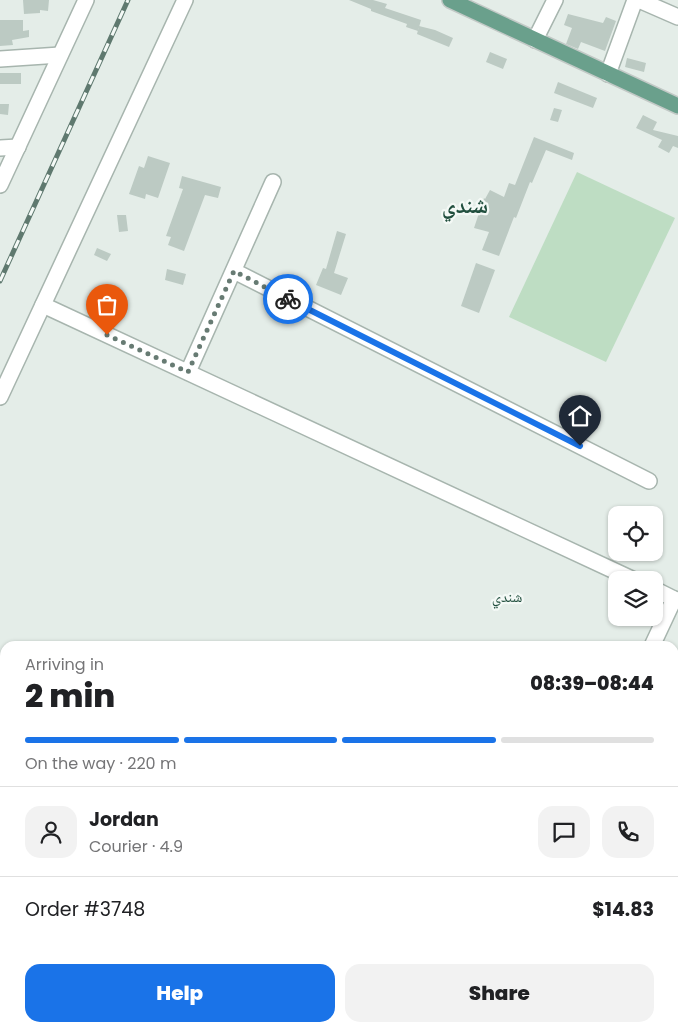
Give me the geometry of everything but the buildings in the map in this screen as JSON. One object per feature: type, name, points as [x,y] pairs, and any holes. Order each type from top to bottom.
[{"type":"main road","points":[[450,0],[678,106]]},
{"type":"street","points":[[0,185],[86,0]]},
{"type":"street","points":[[0,397],[185,0]]},
{"type":"street","points":[[535,40],[555,0]]},
{"type":"street","points":[[608,74],[635,0]]},
{"type":"street","points":[[640,0],[678,17]]},
{"type":"street","points":[[0,58],[60,55]]},
{"type":"street","points":[[0,148],[18,147]]},
{"type":"street","points":[[188,372],[273,182]]},
{"type":"street","points":[[234,271],[649,481]]},
{"type":"street","points":[[43,305],[615,571]]},
{"type":"street","points":[[655,641],[676,600],[663,594]]},
{"type":"green space","points":[[577,172],[675,218],[606,362],[509,317]]},
{"type":"railway","points":[[0,281],[128,0]]},
{"type":"way so far","points":[[107,335],[188,372],[234,271],[288,299]]},
{"type":"district","name":"شندي","points":[[465,205]]},
{"type":"district","name":"شندي","points":[[507,597]]},
{"type":"route","points":[[288,299],[580,446]]}]
